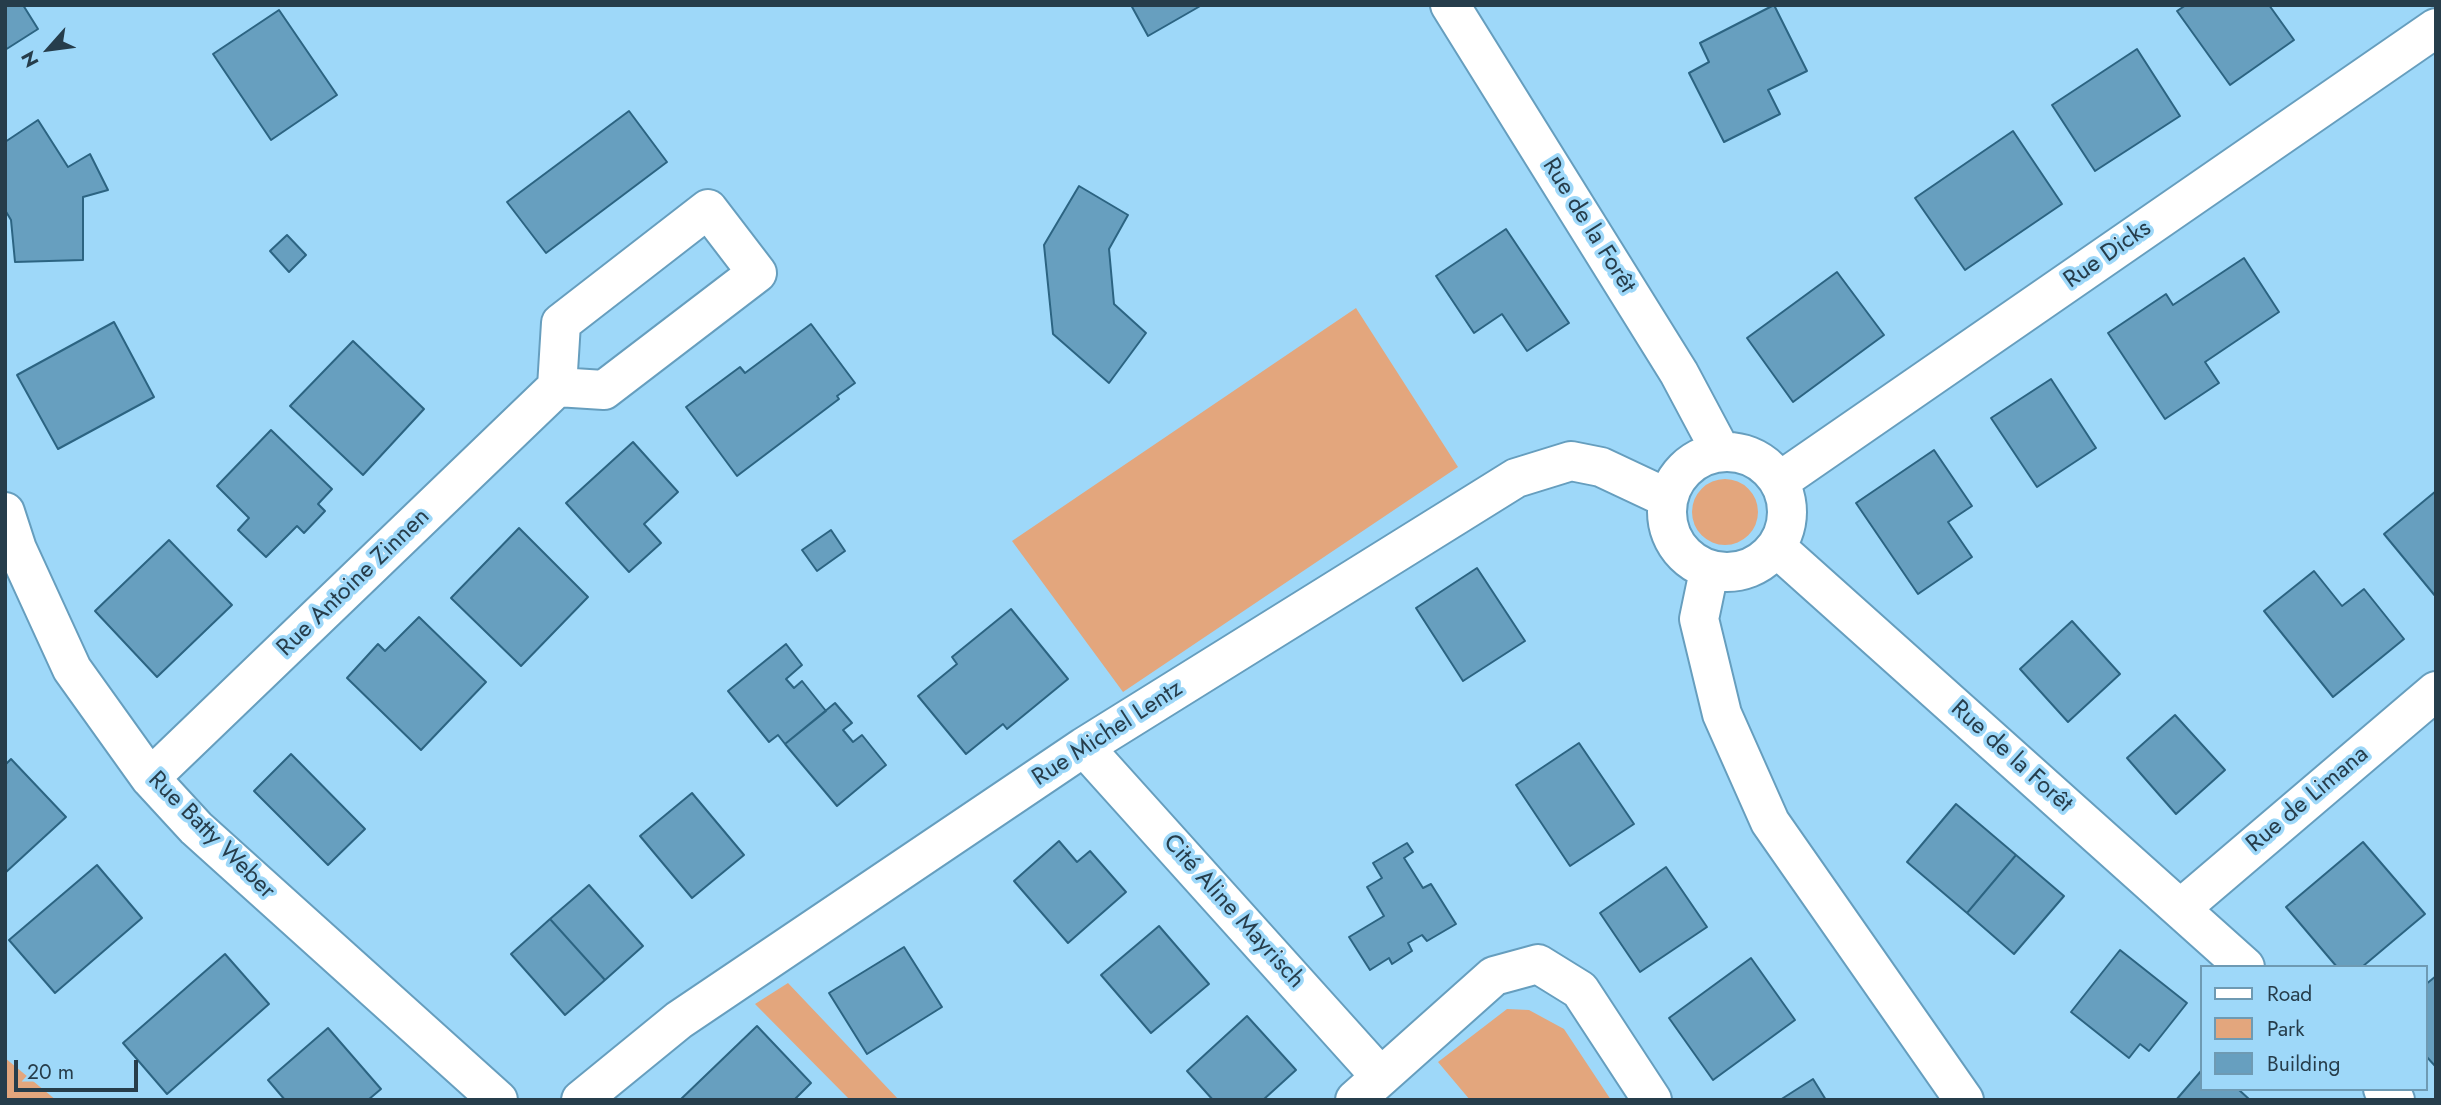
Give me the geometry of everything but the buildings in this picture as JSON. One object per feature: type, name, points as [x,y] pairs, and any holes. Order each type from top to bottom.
[{"type":"street","name":"Rue de la Forêt","points":[[1450,5],[1679,373],[1720,450]]},
{"type":"street","name":"Rue Dicks","points":[[1780,481],[2436,28]]},
{"type":"street","points":[[708,209],[757,273],[604,390],[557,387],[561,323],[708,209]]},
{"type":"street","name":"Rue Antoine Zinnen","points":[[150,778],[557,387]]},
{"type":"street","points":[[1720,450],[1754,457],[1780,481],[1788,515],[1777,548],[1746,570],[1709,571],[1683,555],[1668,528],[1667,498],[1686,466],[1720,450]]},
{"type":"street","name":"Rue Michel Lentz","points":[[581,1100],[679,1020],[1084,747],[1516,478],[1571,461],[1601,467],[1667,498]]},
{"type":"street","name":"Rue Batty Weber","points":[[5,512],[17,549],[72,669],[150,778],[196,828],[498,1100]]},
{"type":"street","name":"Rue de la Forêt","points":[[1777,548],[2243,965]]},
{"type":"street","points":[[1709,571],[1699,620],[1702,633],[1722,714],[1770,822],[1964,1100]]},
{"type":"street","name":"Rue de Limana","points":[[2180,909],[2436,691]]},
{"type":"street","name":"Cité Aline Mayrisch","points":[[1084,747],[1368,1088],[1494,976],[1538,964],[1580,990],[1653,1100]]},
{"type":"green space","points":[[1356,308],[1458,467],[1123,692],[1012,541]]},
{"type":"green space","points":[[1725,479],[1738,482],[1748,489],[1755,499],[1758,512],[1755,525],[1748,535],[1738,542],[1725,545],[1712,542],[1702,535],[1695,525],[1692,512],[1695,499],[1702,489],[1712,482]]},
{"type":"green space","points":[[788,983],[899,1100],[850,1100],[755,1004]]},
{"type":"green space","points":[[1507,1009],[1529,1010],[1564,1029],[1611,1100],[1470,1100],[1438,1062]]},
{"type":"green space","points":[[5,1058],[56,1100],[5,1100]]}]
